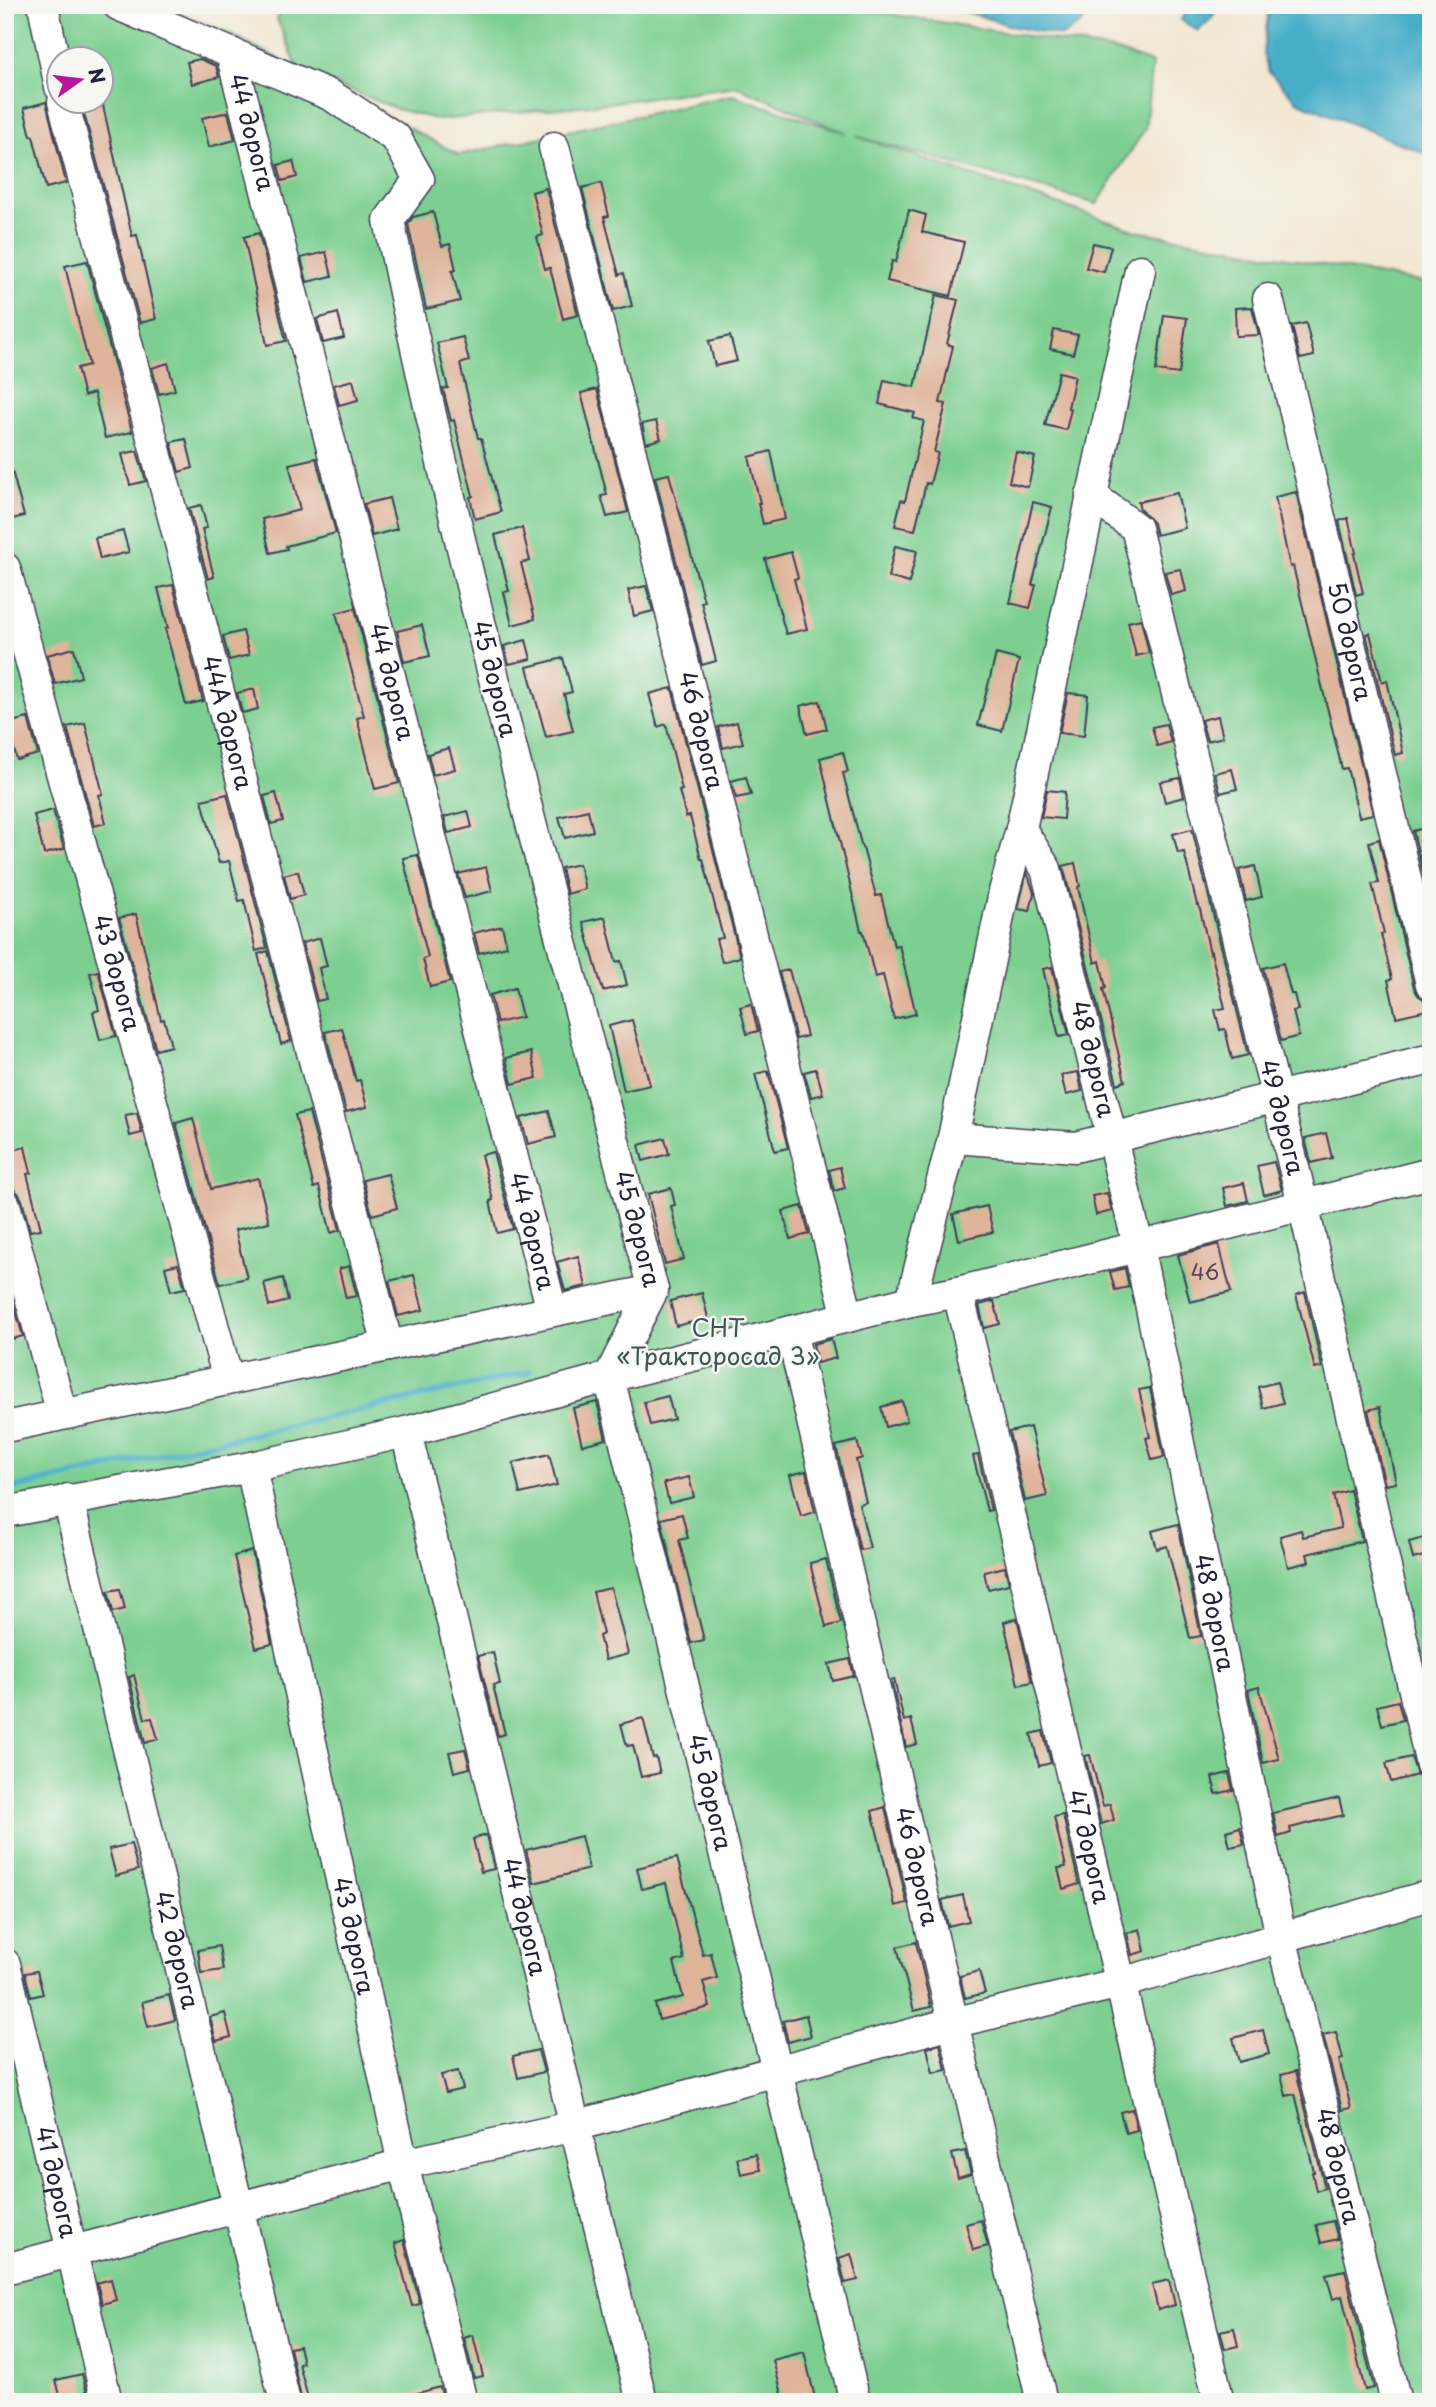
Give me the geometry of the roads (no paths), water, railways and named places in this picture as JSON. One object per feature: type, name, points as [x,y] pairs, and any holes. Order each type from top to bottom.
[{"type":"street","points":[[43,5],[52,46]]},
{"type":"street","points":[[118,5],[231,53]]},
{"type":"street","name":"45 дорога","points":[[231,53],[332,96],[396,138],[419,179],[389,220],[414,345],[472,594],[653,1290],[609,1377],[778,2071],[855,2402]]},
{"type":"street","name":"44 дорога","points":[[231,53],[552,1311]]},
{"type":"street","name":"44А дорога","points":[[67,116],[388,1346]]},
{"type":"street","name":"46 дорога","points":[[554,147],[848,1317]]},
{"type":"street","points":[[911,1301],[953,1138],[1140,270]]},
{"type":"street","name":"50 дорога","points":[[1268,299],[1431,984]]},
{"type":"street","name":"49 дорога","points":[[1091,495],[1136,528],[1303,1204],[1431,1765]]},
{"type":"street","name":"43 дорога","points":[[5,568],[228,1379]]},
{"type":"street","name":"48 дорога","points":[[1021,829],[1046,869],[1138,1245],[1282,1937],[1396,2402]]},
{"type":"street","points":[[953,1138],[1075,1147],[1431,1059]]},
{"type":"street","points":[[5,1512],[251,1466],[406,1432],[609,1377],[1431,1173]]},
{"type":"street","points":[[5,1205],[62,1414]]},
{"type":"street","points":[[5,1427],[653,1290]]},
{"type":"street","name":"47 дорога","points":[[958,1292],[1219,2402]]},
{"type":"street","name":"46 дорога","points":[[792,1331],[951,2023],[1042,2402]]},
{"type":"street","name":"44 дорога","points":[[406,1432],[642,2402]]},
{"type":"street","name":"43 дорога","points":[[251,1466],[402,2164],[462,2402]]},
{"type":"street","name":"42 дорога","points":[[68,1499],[285,2402]]},
{"type":"street","points":[[5,2269],[402,2164],[575,2126],[951,2023],[1121,1983],[1431,1895]]},
{"type":"street","name":"41 дорога","points":[[5,1964],[107,2402]]},
{"type":"water","points":[[944,5],[1093,5],[1082,23],[1062,36],[1015,27]]},
{"type":"water","points":[[1191,5],[1218,5],[1212,18],[1198,31],[1181,20]]},
{"type":"water","points":[[1261,5],[1431,5],[1431,156],[1298,102],[1268,71],[1263,52],[1268,15]]},
{"type":"waterway","points":[[5,1490],[529,1372]]},
{"type":"park label","name":"СНТ «Тракторосад 3»","points":[[718,1343]]}]
